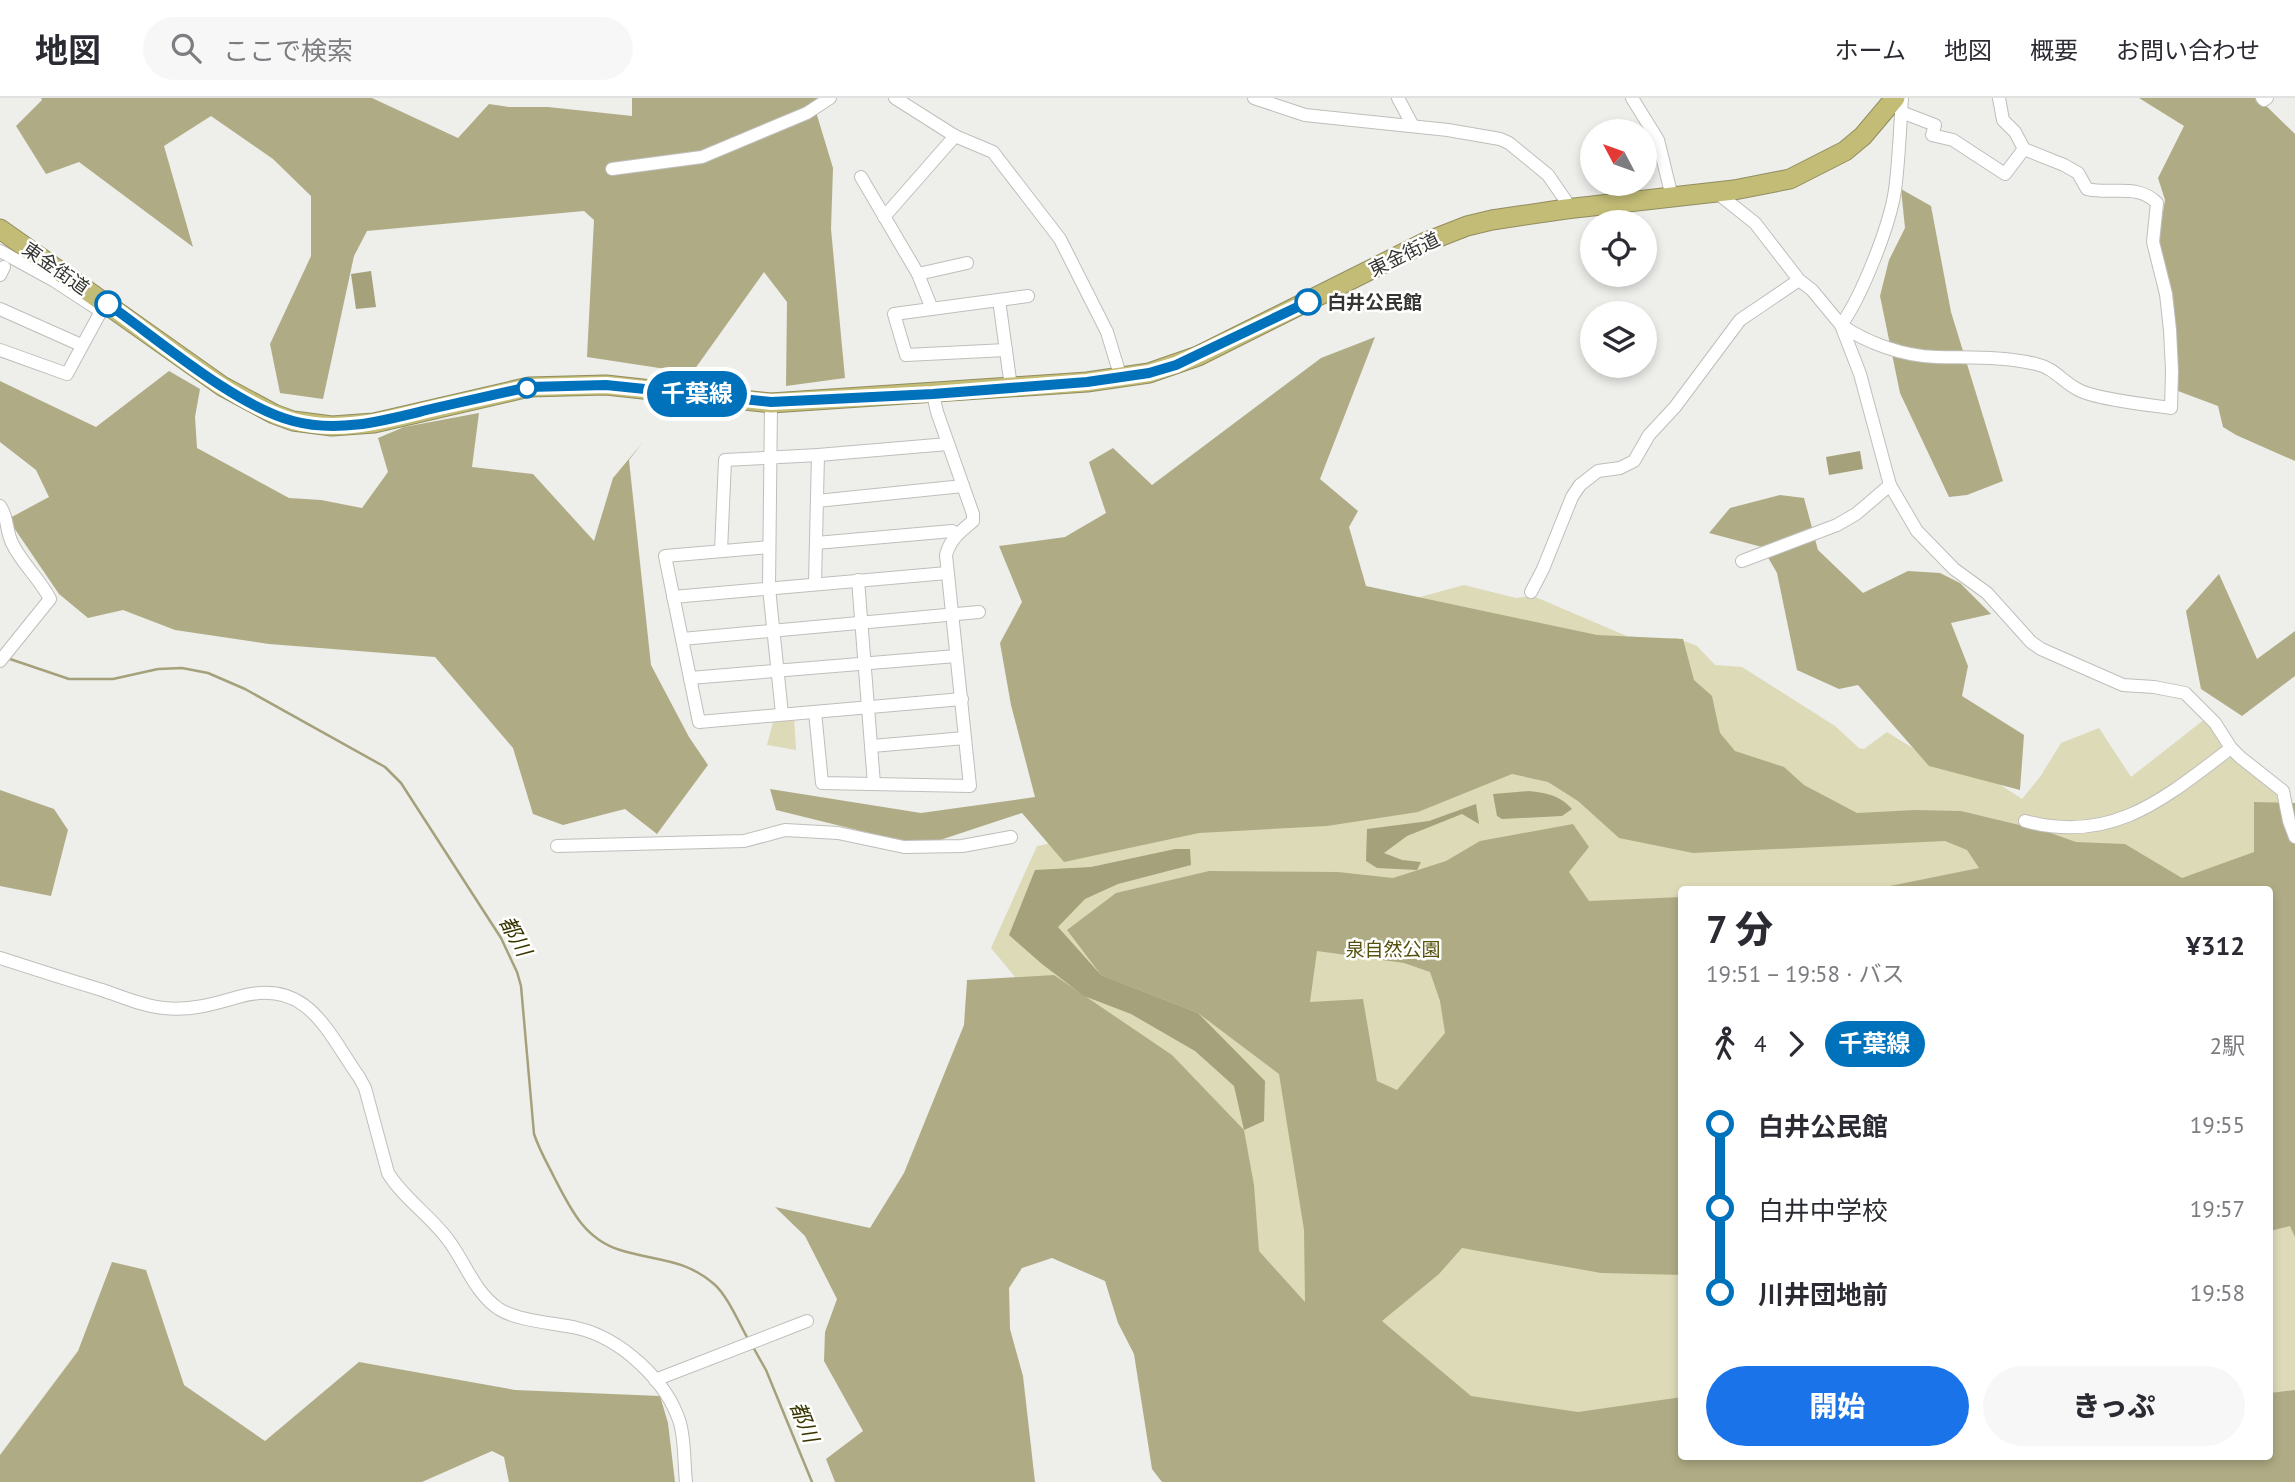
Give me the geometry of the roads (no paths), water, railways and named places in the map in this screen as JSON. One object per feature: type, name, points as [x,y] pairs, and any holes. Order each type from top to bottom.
[{"type":"highway","name":"東金街道","points":[[0,229],[103,306],[232,391],[274,414],[314,425],[374,423],[529,387],[555,385],[606,385],[771,402],[933,394],[1121,378],[1149,373],[1198,356],[1447,233],[1492,220],[1717,192],[1790,179],[1844,151],[1898,105]]},
{"type":"street","points":[[611,169],[702,157],[807,113],[830,98]]},
{"type":"street","points":[[895,98],[955,136],[993,152],[1060,239],[1107,332],[1121,378]]},
{"type":"street","points":[[1254,98],[1305,115],[1481,135],[1509,143],[1548,175],[1566,201],[1566,209]]},
{"type":"street","points":[[1398,98],[1413,126]]},
{"type":"street","points":[[1632,98],[1658,140],[1672,197]]},
{"type":"street","points":[[1902,98],[1898,105],[1892,206],[1864,283],[1841,325],[1860,374],[1890,485],[1917,531],[1954,569],[1987,593],[2031,642],[2041,649],[2123,685],[2186,693],[2215,723],[2231,748],[2283,791],[2295,837]]},
{"type":"street","points":[[1717,192],[1755,223],[1799,280],[1812,290],[1841,325],[1856,335],[1905,353],[1936,357],[1988,357],[2034,363],[2048,367],[2077,390],[2171,408],[2170,330],[2166,294],[2153,242],[2157,202],[2145,193],[2135,191],[2087,189],[2078,173],[2064,164],[2024,149],[2015,132],[2003,120],[1999,98]]},
{"type":"street","points":[[1898,105],[1935,125],[1932,135],[1953,140],[2005,174],[2024,149]]},
{"type":"street","points":[[884,217],[955,136]]},
{"type":"street","points":[[861,177],[918,274],[932,309]]},
{"type":"street","points":[[0,251],[103,306],[67,374],[0,350]]},
{"type":"street","points":[[918,274],[967,263]]},
{"type":"street","points":[[1531,592],[1572,497],[1580,485],[1598,471],[1620,468],[1634,461],[1649,435],[1675,407],[1740,320],[1799,280]]},
{"type":"street","points":[[1006,350],[906,355],[894,314],[1028,296]]},
{"type":"street","points":[[999,300],[1011,387]]},
{"type":"street","points":[[0,309],[81,345]]},
{"type":"street","points":[[815,712],[822,783],[970,786],[947,573],[948,545],[973,521],[933,394]]},
{"type":"street","points":[[771,402],[769,588],[782,714]]},
{"type":"street","points":[[721,551],[725,460],[771,459],[948,444]]},
{"type":"street","points":[[815,583],[818,455]]},
{"type":"street","points":[[1742,561],[1837,525],[1856,514],[1890,485]]},
{"type":"street","points":[[817,501],[963,486]]},
{"type":"street","points":[[0,506],[6,517],[8,534],[13,545],[41,581],[50,599],[0,661]]},
{"type":"street","points":[[816,543],[952,531],[957,534]]},
{"type":"street","points":[[769,547],[665,556],[699,722],[962,699]]},
{"type":"street","points":[[673,597],[947,573]]},
{"type":"street","points":[[858,580],[874,784]]},
{"type":"street","points":[[682,639],[979,612]]},
{"type":"street","points":[[690,678],[956,656]]},
{"type":"street","points":[[872,746],[965,738]]},
{"type":"street","points":[[2025,821],[2049,828],[2065,829],[2094,827],[2123,819],[2173,792],[2231,748]]},
{"type":"street","points":[[557,846],[744,841],[786,830],[838,833],[904,847],[961,846],[1011,837]]},
{"type":"street","points":[[0,958],[163,1008],[206,1007],[254,993],[270,992],[294,997],[317,1016],[359,1077],[388,1173],[395,1185],[449,1240],[481,1293],[502,1311],[581,1329],[597,1335],[628,1354],[655,1380],[669,1400],[681,1427],[686,1482]]},
{"type":"street","points":[[655,1380],[807,1321]]},
{"type":"waterway","name":"都川","points":[[7,658],[69,679],[113,679],[158,669],[182,668],[208,673],[245,689],[385,767],[401,783],[501,938],[517,972],[521,986],[534,1134],[572,1211],[588,1230],[607,1245],[633,1254],[669,1261],[703,1276],[724,1295],[748,1339]]},
{"type":"waterway","name":"都川","points":[[753,1347],[766,1370],[812,1482]]},
{"type":"place","name":"白井公民館","points":[[1308,302]]},
{"type":"park label","name":"泉自然公園","points":[[1393,949]]}]
